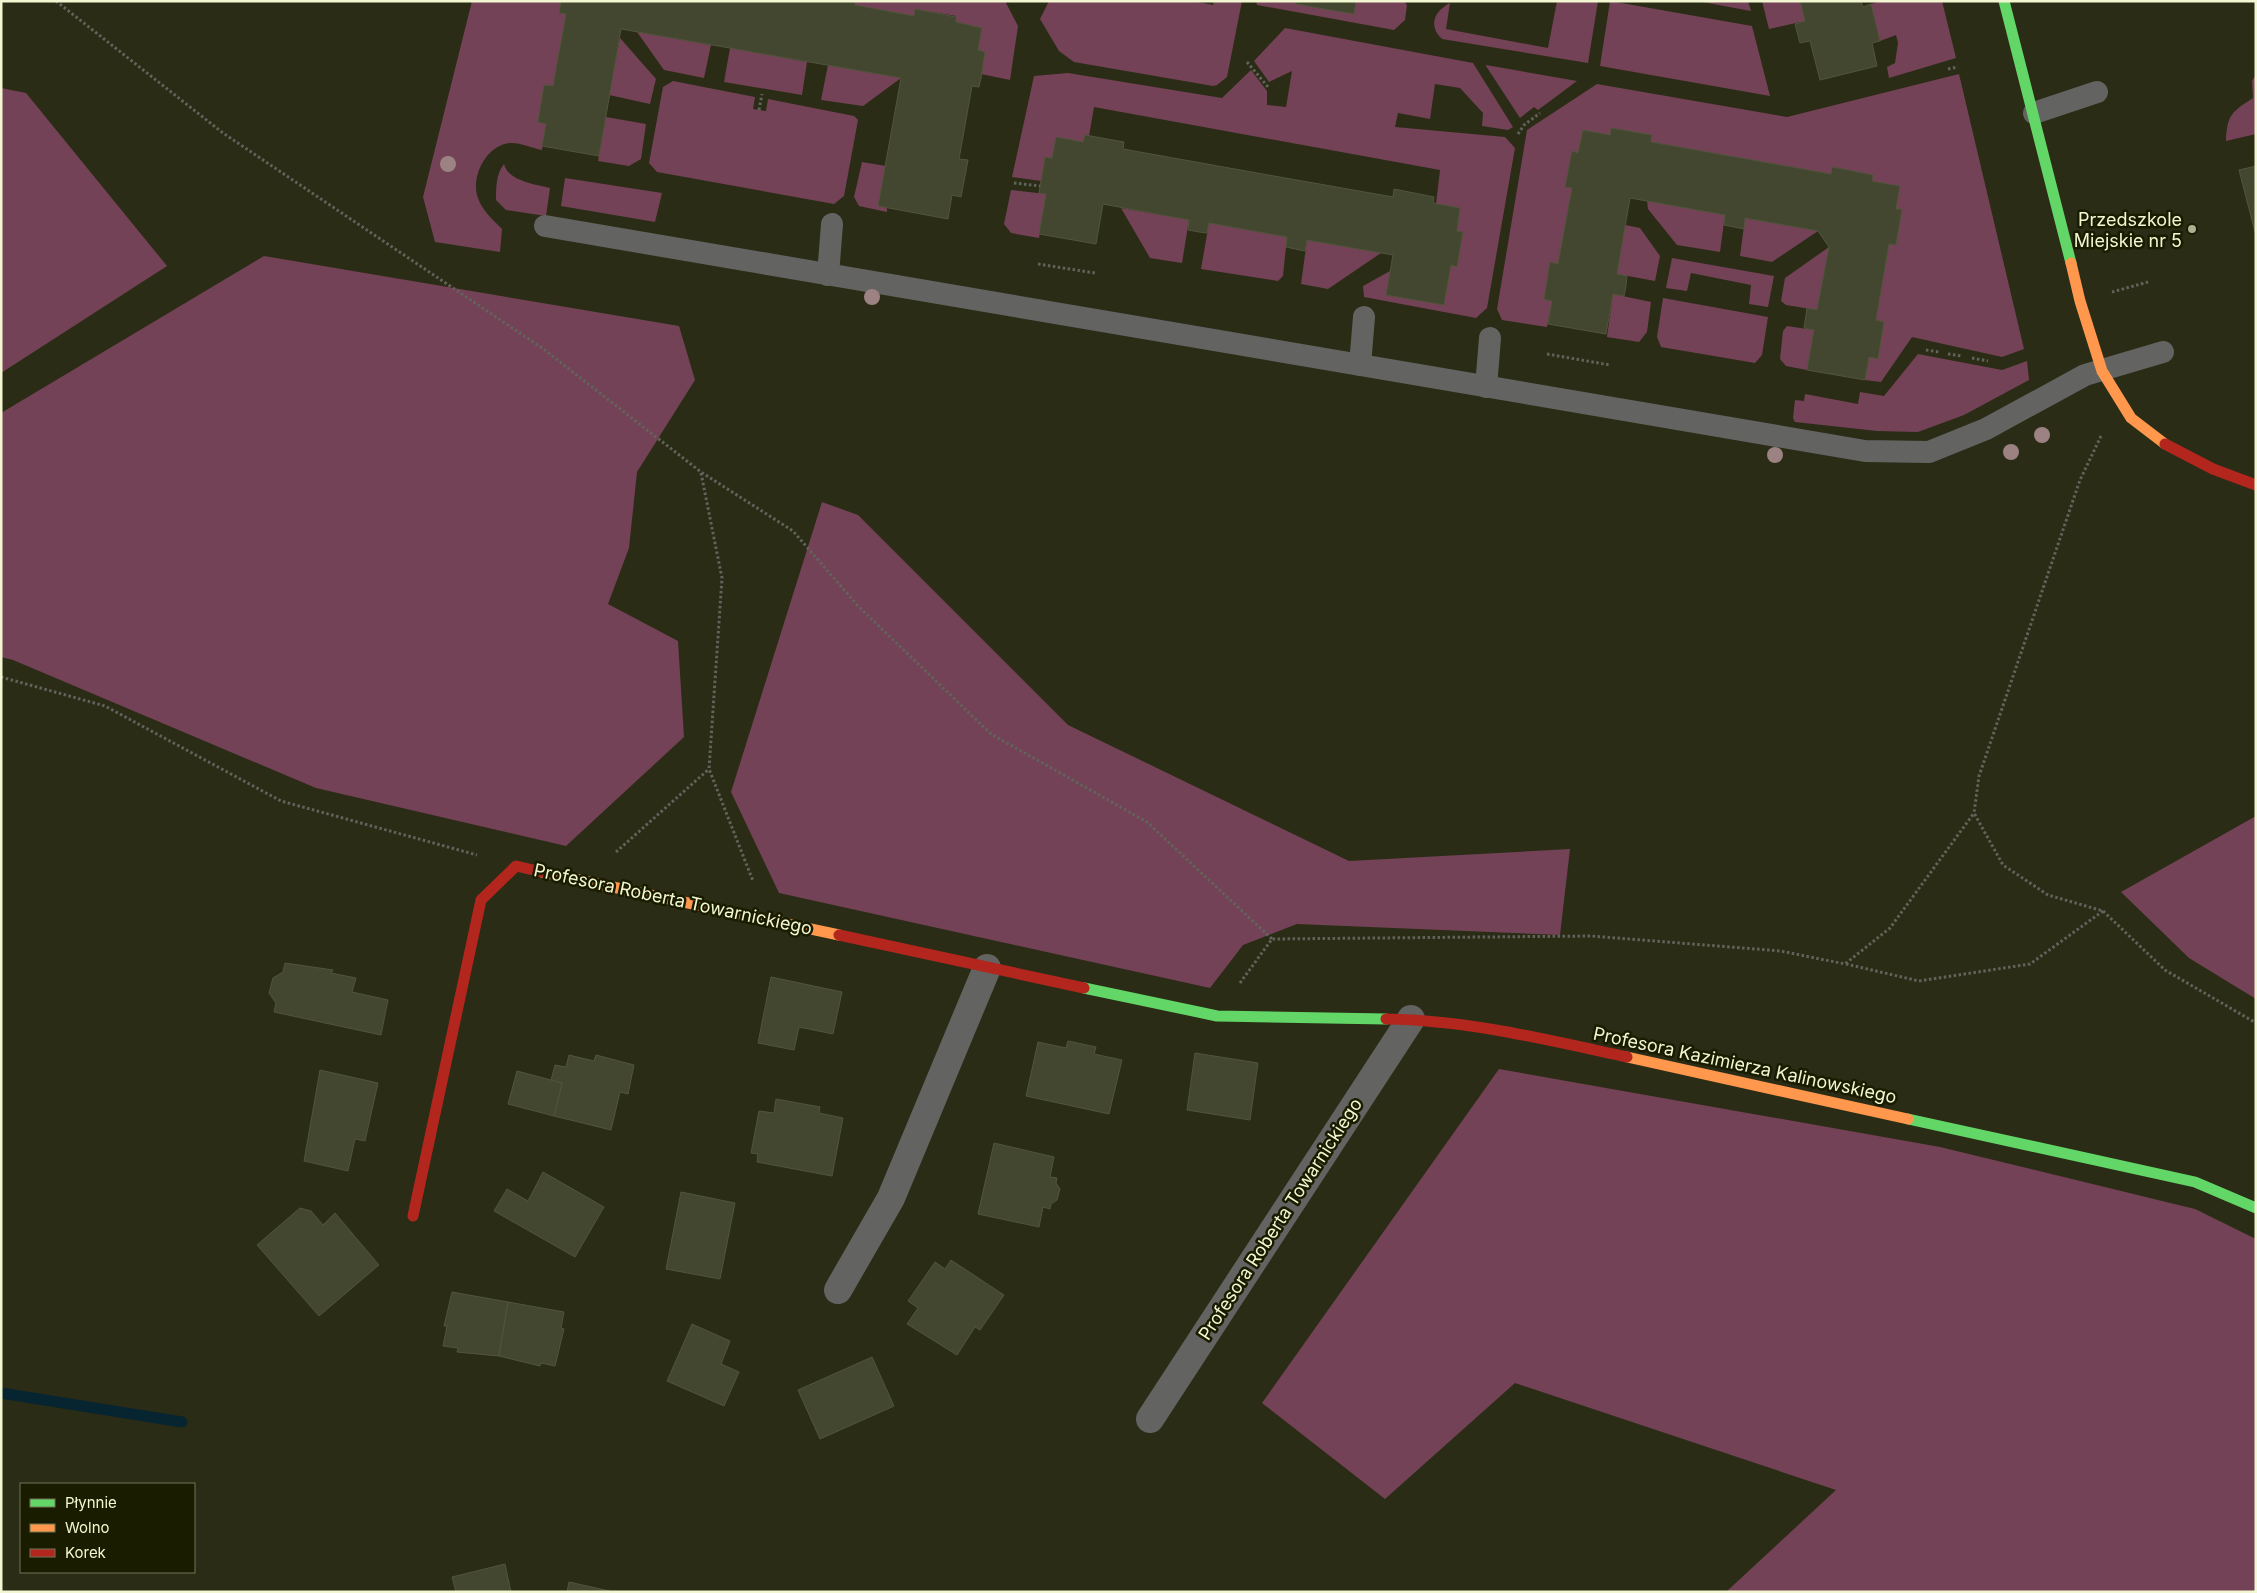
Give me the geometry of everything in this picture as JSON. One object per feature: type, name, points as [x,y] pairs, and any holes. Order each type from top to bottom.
[{"type":"street","points":[[2004,1],[2034,113],[2080,301],[2102,370],[2131,418],[2171,449],[2213,470],[2256,484]]},
{"type":"street","name":"Profesora Roberta Towarnickiego","points":[[413,1216],[481,900],[516,866],[768,918],[987,968],[1217,1016]]},
{"type":"street","points":[[838,1290],[891,1198],[987,968]]},
{"type":"street","name":"Profesora Kazimierza Kalinowskiego","points":[[1217,1016],[1410,1019],[1529,1036],[2195,1182],[2256,1208]]},
{"type":"street","name":"Profesora Roberta Towarnickiego","points":[[1150,1419],[1410,1019]]},
{"type":"lane","points":[[2034,113],[2097,92]]},
{"type":"lane","points":[[828,275],[832,224]]},
{"type":"lane","points":[[544,226],[1865,451],[1929,452],[1986,429],[2085,375],[2163,352]]},
{"type":"lane","points":[[1360,365],[1364,317]]},
{"type":"lane","points":[[1486,387],[1490,338]]},
{"type":"path","points":[[56,1],[223,133],[542,348],[701,472],[793,531],[858,606],[991,734],[1148,822],[1272,940],[1590,936],[1780,950],[1919,981],[2030,964],[2103,911]]},
{"type":"path","points":[[1247,62],[1268,87]]},
{"type":"path","points":[[1948,69],[1958,67]]},
{"type":"path","points":[[759,110],[762,94]]},
{"type":"path","points":[[1518,134],[1524,125],[1540,113]]},
{"type":"path","points":[[1014,183],[1040,186]]},
{"type":"path","points":[[1038,264],[1095,273]]},
{"type":"path","points":[[1926,350],[1939,352]]},
{"type":"path","points":[[1547,354],[1610,365]]},
{"type":"path","points":[[1948,354],[1962,356]]},
{"type":"path","points":[[1972,358],[1988,362]]},
{"type":"path","points":[[1846,964],[1890,928],[1974,812],[1979,776],[2080,480],[2101,436],[2101,427]]},
{"type":"path","points":[[701,472],[722,578],[709,769],[768,918]]},
{"type":"path","points":[[1,677],[105,706],[281,801],[516,866]]},
{"type":"path","points":[[584,881],[709,769]]},
{"type":"path","points":[[1974,812],[2003,865],[2048,895],[2103,911],[2165,970],[2256,1023]]},
{"type":"path","points":[[1217,1016],[1272,940]]},
{"type":"shaded area","points":[[472,1],[561,1],[559,13],[566,14],[553,86],[544,85],[538,122],[546,124],[542,150],[515,143],[503,145],[488,155],[476,181],[476,190],[480,202],[485,211],[502,229],[500,252],[435,242],[423,197]]},
{"type":"shaded area","points":[[855,1],[1005,1],[1018,26],[1010,80],[981,74],[985,52],[978,50],[982,28],[956,22],[956,16],[915,9],[914,16],[855,5]]},
{"type":"shaded area","points":[[1049,1],[1193,1],[1213,5],[1214,1],[1242,1],[1227,77],[1213,86],[1074,62],[1059,51],[1040,19]]},
{"type":"shaded area","points":[[1256,1],[1296,1],[1296,4],[1354,14],[1356,1],[1404,1],[1407,5],[1405,20],[1394,30],[1257,5]]},
{"type":"shaded area","points":[[1557,1],[1598,1],[1588,63],[1442,39],[1435,29],[1434,24],[1437,14],[1444,6],[1450,3],[1446,29],[1548,48]]},
{"type":"shaded area","points":[[1610,1],[1752,26],[1770,96],[1600,66]]},
{"type":"shaded area","points":[[1697,1],[1748,1],[1751,11]]},
{"type":"shaded area","points":[[1762,1],[1800,1],[1805,21],[1769,29]]},
{"type":"shaded area","points":[[1880,1],[1942,1],[1956,58],[1889,78],[1887,67],[1895,63],[1898,43],[1896,35],[1880,41],[1871,4]]},
{"type":"shaded area","points":[[1285,28],[1473,63],[1513,127],[1508,130],[1482,126],[1483,113],[1460,88],[1435,84],[1430,119],[1398,113],[1395,127],[1505,137],[1515,148],[1487,308],[1476,318],[1364,297],[1363,286],[1390,271],[1386,295],[1444,305],[1451,265],[1457,266],[1463,232],[1457,231],[1460,208],[1436,204],[1440,170],[1094,107],[1089,136],[1085,135],[1083,142],[1056,137],[1052,158],[1041,181],[1012,177],[1034,76],[1068,73],[1222,98],[1251,70],[1267,91],[1267,105],[1286,107],[1292,71],[1269,82],[1254,61]]},
{"type":"shaded area","points":[[637,32],[711,45],[704,78],[664,70]]},
{"type":"shaded area","points":[[620,38],[656,79],[650,104],[609,95]]},
{"type":"shaded area","points":[[730,48],[807,62],[802,95],[724,82]]},
{"type":"shaded area","points":[[828,65],[901,78],[863,106],[821,100]]},
{"type":"shaded area","points":[[1486,66],[1577,81],[1538,110],[1534,107],[1520,118]]},
{"type":"shaded area","points":[[1959,74],[2024,349],[2002,357],[1912,337],[1881,382],[1865,380],[1869,357],[1878,358],[1884,322],[1876,320],[1889,244],[1896,245],[1902,210],[1896,209],[1872,181],[1873,175],[1833,167],[1831,174],[1651,142],[1651,135],[1611,128],[1610,135],[1583,130],[1578,153],[1572,151],[1565,187],[1572,188],[1558,264],[1550,262],[1544,299],[1552,301],[1547,327],[1502,320],[1497,309],[1527,130],[1597,84],[1787,117]]},
{"type":"shaded area","points":[[2256,74],[2256,134],[2226,141],[2229,119],[2235,111],[2253,98],[2252,81]]},
{"type":"shaded area","points":[[673,81],[755,97],[753,109],[766,111],[768,99],[854,116],[858,120],[844,196],[834,204],[657,172],[649,163],[663,87]]},
{"type":"shaded area","points":[[1,88],[26,93],[167,266],[1,373]]},
{"type":"shaded area","points":[[606,117],[646,124],[641,159],[629,166],[598,161]]},
{"type":"shaded area","points":[[862,162],[886,166],[887,212],[859,206],[854,197]]},
{"type":"shaded area","points":[[504,164],[507,170],[516,178],[550,188],[546,216],[506,210],[496,200],[498,176]]},
{"type":"shaded area","points":[[565,178],[662,193],[655,222],[561,206]]},
{"type":"shaded area","points":[[1011,190],[1046,194],[1039,238],[1011,233],[1004,224]]},
{"type":"shaded area","points":[[1647,201],[1725,215],[1720,252],[1677,245],[1648,209]]},
{"type":"shaded area","points":[[1121,208],[1189,220],[1182,263],[1150,258]]},
{"type":"shaded area","points":[[1745,218],[1818,231],[1772,262],[1740,256]]},
{"type":"shaded area","points":[[1209,223],[1287,237],[1283,276],[1278,281],[1201,269]]},
{"type":"shaded area","points":[[1625,225],[1640,228],[1660,256],[1655,281],[1617,274]]},
{"type":"shaded area","points":[[1307,240],[1381,253],[1328,289],[1301,284]]},
{"type":"shaded area","points":[[1829,247],[1817,310],[1786,305],[1781,301],[1785,278]]},
{"type":"shaded area","points":[[264,256],[679,326],[695,380],[637,472],[629,548],[608,604],[678,641],[684,737],[566,846],[316,788],[13,660],[1,657],[1,413]]},
{"type":"shaded area","points":[[1672,258],[1774,276],[1768,307],[1749,304],[1751,285],[1691,273],[1687,291],[1666,288]]},
{"type":"shaded area","points":[[1613,294],[1651,302],[1647,332],[1639,342],[1607,337]]},
{"type":"shaded area","points":[[1663,298],[1768,317],[1762,355],[1755,363],[1661,347],[1657,337]]},
{"type":"shaded area","points":[[1787,326],[1814,330],[1807,370],[1786,366],[1780,359],[1783,331]]},
{"type":"shaded area","points":[[1918,354],[2002,370],[2027,361],[2029,380],[1964,415],[1918,432],[1877,431],[1795,422],[1793,418],[1795,400],[1804,401],[1805,394],[1858,404],[1860,392],[1884,396]]},
{"type":"shaded area","points":[[822,502],[858,515],[1068,725],[1349,861],[1570,849],[1560,935],[1297,924],[1243,945],[1210,988],[779,893],[731,792]]},
{"type":"shaded area","points":[[2256,816],[2256,999],[2189,958],[2121,892]]},
{"type":"shaded area","points":[[1499,1069],[1940,1147],[2195,1209],[2256,1239],[2256,1592],[1726,1592],[1836,1490],[1515,1383],[1385,1499],[1262,1403]]},
{"type":"building","points":[[561,1],[855,1],[855,5],[914,16],[915,9],[956,17],[956,22],[982,28],[978,50],[985,52],[981,78],[979,87],[972,86],[959,159],[968,160],[961,197],[952,195],[948,219],[878,206],[901,78],[621,29],[599,156],[542,146],[546,124],[538,122],[544,85],[553,86],[566,14],[559,13]]},
{"type":"building","points":[[1296,1],[1356,1],[1354,14],[1296,4]]},
{"type":"building","points":[[1800,1],[1861,1],[1863,7],[1871,4],[1880,41],[1872,43],[1877,66],[1820,80],[1810,41],[1800,43],[1795,24],[1805,21]]},
{"type":"building","points":[[1611,128],[1652,135],[1651,142],[1831,174],[1832,167],[1873,175],[1872,181],[1900,186],[1896,209],[1902,209],[1896,245],[1889,244],[1876,320],[1884,322],[1878,359],[1869,357],[1865,380],[1807,370],[1814,330],[1804,328],[1807,308],[1817,310],[1829,247],[1818,231],[1745,218],[1744,229],[1724,225],[1725,215],[1630,198],[1617,274],[1627,276],[1626,286],[1624,296],[1613,294],[1606,334],[1548,324],[1552,301],[1544,299],[1550,262],[1558,264],[1572,188],[1565,187],[1572,151],[1578,153],[1583,130],[1610,135]]},
{"type":"building","points":[[1085,135],[1124,142],[1123,149],[1393,197],[1394,189],[1434,197],[1433,203],[1460,208],[1457,231],[1463,232],[1457,267],[1451,265],[1444,305],[1386,295],[1393,255],[1307,240],[1305,251],[1286,247],[1287,237],[1209,223],[1207,233],[1199,232],[1188,230],[1189,220],[1103,204],[1096,244],[1039,234],[1046,194],[1039,193],[1045,157],[1052,158],[1056,137],[1083,142]]},
{"type":"building","points":[[2256,166],[2256,236],[2239,170]]},
{"type":"building","points":[[285,963],[333,970],[331,973],[356,978],[352,992],[388,1000],[381,1035],[274,1012],[276,1003],[269,993],[273,978],[283,972]]},
{"type":"building","points":[[771,977],[842,992],[833,1034],[799,1027],[794,1050],[758,1043]]},
{"type":"building","points":[[1068,1041],[1096,1047],[1094,1054],[1122,1060],[1109,1114],[1026,1096],[1038,1042],[1066,1048]]},
{"type":"building","points":[[1195,1053],[1258,1063],[1250,1120],[1187,1110]]},
{"type":"building","points":[[569,1055],[594,1061],[596,1055],[634,1065],[628,1094],[620,1092],[611,1130],[554,1116],[562,1083],[551,1080],[555,1065],[566,1067]]},
{"type":"building","points":[[320,1070],[378,1083],[365,1141],[355,1139],[348,1171],[304,1161]]},
{"type":"building","points":[[517,1071],[562,1083],[554,1116],[508,1104]]},
{"type":"building","points":[[776,1099],[820,1107],[819,1113],[843,1118],[832,1176],[757,1162],[758,1154],[751,1153],[759,1111],[774,1113]]},
{"type":"building","points":[[994,1143],[1054,1157],[1050,1177],[1057,1178],[1056,1183],[1060,1189],[1057,1200],[1051,1204],[1050,1209],[1043,1207],[1039,1227],[978,1214]]},
{"type":"building","points":[[543,1172],[604,1207],[575,1257],[494,1211],[507,1189],[528,1201]]},
{"type":"building","points":[[681,1192],[735,1203],[720,1279],[666,1269]]},
{"type":"building","points":[[300,1208],[311,1211],[323,1225],[335,1213],[379,1265],[319,1316],[257,1245]]},
{"type":"building","points":[[951,1260],[1004,1295],[980,1330],[975,1327],[957,1355],[907,1324],[918,1308],[908,1301],[935,1262],[945,1269]]},
{"type":"building","points":[[452,1292],[508,1302],[499,1356],[457,1352],[458,1348],[443,1346],[447,1326],[444,1326]]},
{"type":"building","points":[[508,1302],[564,1312],[561,1328],[564,1329],[555,1366],[541,1363],[540,1366],[499,1356]]},
{"type":"building","points":[[692,1324],[730,1341],[721,1364],[739,1372],[724,1406],[667,1381]]},
{"type":"building","points":[[872,1357],[894,1406],[820,1439],[798,1390]]},
{"type":"building","points":[[505,1564],[511,1592],[456,1592],[452,1577]]},
{"type":"building","points":[[569,1582],[614,1592],[567,1592]]},
{"type":"waterway","points":[[1,1393],[182,1422]]},
{"type":"traffic: fast","points":[[2004,1],[2071,263]]},
{"type":"traffic: fast","points":[[1084,988],[1217,1016],[1386,1019]]},
{"type":"traffic: fast","points":[[1908,1119],[2195,1182],[2256,1208]]},
{"type":"traffic: slow","points":[[2071,263],[2080,301],[2102,371],[2131,418],[2165,444]]},
{"type":"traffic: slow","points":[[542,872],[839,935]]},
{"type":"traffic: slow","points":[[1627,1057],[1908,1119]]},
{"type":"traffic: jam","points":[[2165,444],[2213,469],[2256,485]]},
{"type":"traffic: jam","points":[[413,1216],[481,900],[516,866],[542,872]]},
{"type":"traffic: jam","points":[[839,935],[1084,988]]},
{"type":"traffic: jam","points":[[1386,1019],[1416,1020],[1477,1027],[1627,1057]]},
{"type":"place","name":"Przedszkole Miejskie nr 5","points":[[2192,229]]}]
